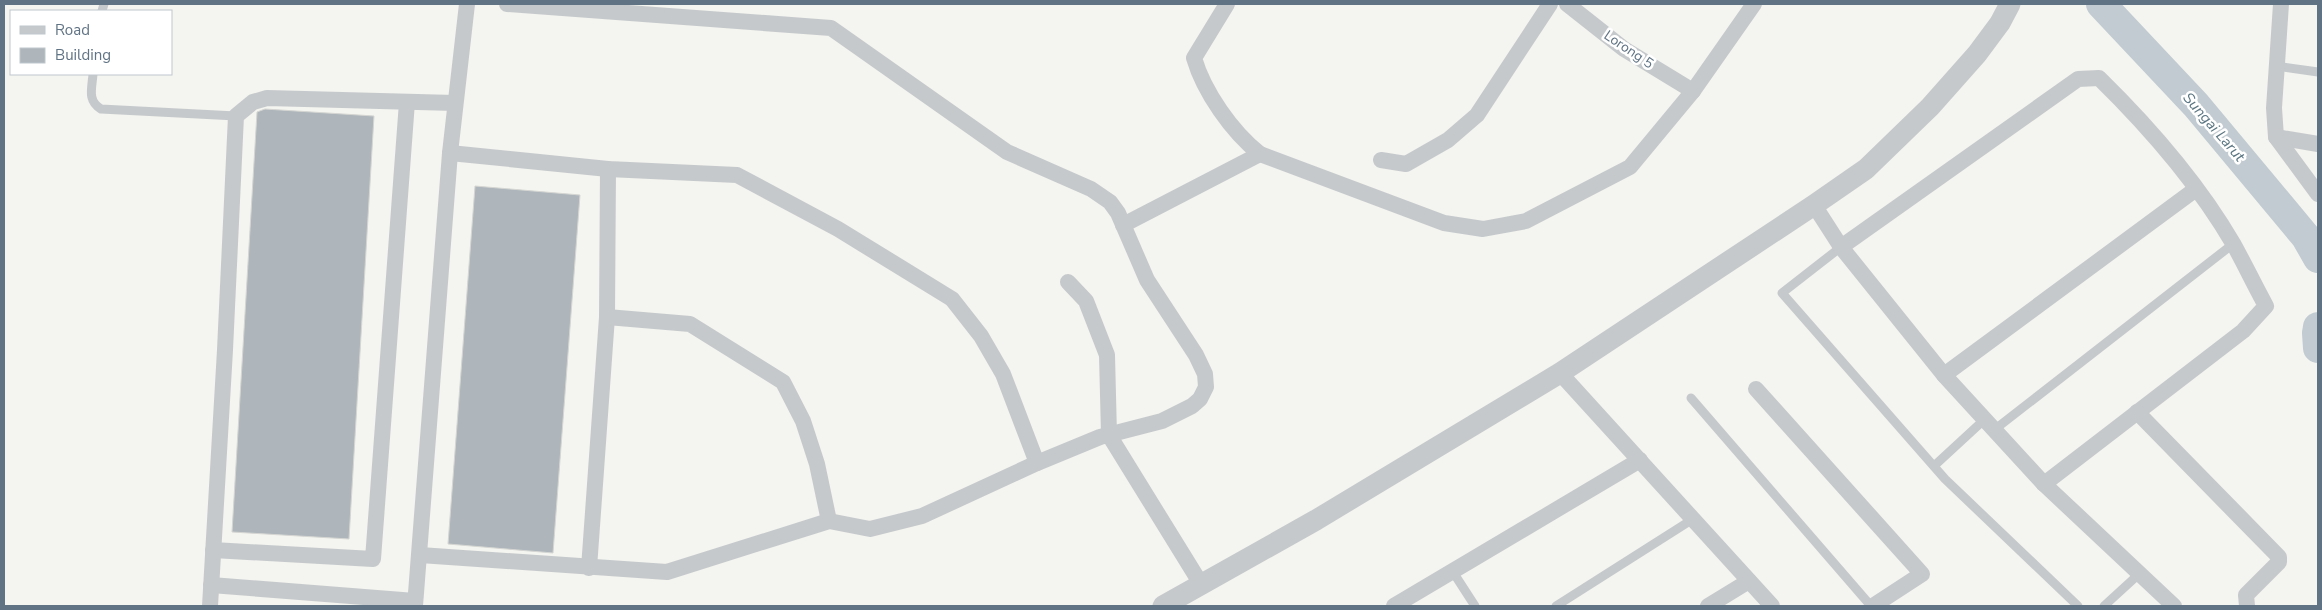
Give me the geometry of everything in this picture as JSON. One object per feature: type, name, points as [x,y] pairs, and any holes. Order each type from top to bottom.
[{"type":"street","points":[[211,585],[377,603],[415,604],[450,153],[467,4]]},
{"type":"street","points":[[420,555],[667,572],[830,521],[870,529],[922,516],[1037,463],[1109,435],[1162,421],[1192,406],[1200,399],[1206,387],[1205,374],[1196,355],[1147,280],[1123,225],[1110,202],[1034,162],[1007,152],[831,28],[507,4]]},
{"type":"street","points":[[1227,4],[1194,58],[1200,79],[1243,141],[1260,154],[1444,223],[1483,229],[1526,221],[1630,168],[1693,91],[1754,4]]},
{"type":"street","points":[[1381,160],[1406,164],[1448,140],[1477,115],[1550,4]]},
{"type":"street","name":"Lorong 5","points":[[1567,4],[1624,49],[1693,91]]},
{"type":"street","points":[[1163,606],[1316,520],[1560,373],[1814,206],[1866,169],[1930,107],[1977,54],[2000,23],[2010,4]]},
{"type":"street","points":[[2281,4],[2274,108],[2276,137],[2318,194]]},
{"type":"street","points":[[1841,247],[2078,79],[2099,78],[2142,120],[2196,189],[2233,244],[2266,306],[2243,331],[2044,484]]},
{"type":"street","points":[[210,606],[236,116],[253,102],[267,98],[455,103]]},
{"type":"street","points":[[213,550],[373,558],[407,102]]},
{"type":"street","points":[[2276,137],[2318,144]]},
{"type":"street","points":[[450,153],[608,169],[737,175],[838,230],[952,299],[981,336],[1003,374],[1037,463]]},
{"type":"street","points":[[1123,225],[1260,154]]},
{"type":"street","points":[[590,568],[607,318],[608,169]]},
{"type":"street","points":[[1944,375],[2196,189]]},
{"type":"street","points":[[1814,206],[1841,247],[1944,375],[2044,484],[2174,606]]},
{"type":"street","points":[[1068,282],[1086,301],[1107,355],[1109,435],[1201,584]]},
{"type":"street","points":[[607,318],[690,324],[783,382],[803,420],[817,464],[830,521]]},
{"type":"street","points":[[1560,373],[1772,606]]},
{"type":"street","points":[[1756,389],[1922,574],[1872,606]]},
{"type":"street","points":[[2138,412],[2279,557],[2279,562],[2246,595],[2247,606]]},
{"type":"street","points":[[1394,606],[1640,460]]},
{"type":"street","points":[[1708,606],[1749,581]]},
{"type":"lane","points":[[2276,66],[2318,72]]},
{"type":"lane","points":[[94,75],[90,98],[94,105],[101,109],[236,116]]},
{"type":"lane","points":[[1934,466],[2233,244]]},
{"type":"lane","points":[[1841,247],[1782,293],[1934,466],[2078,606]]},
{"type":"lane","points":[[1691,398],[1872,606]]},
{"type":"lane","points":[[1556,606],[1693,519]]},
{"type":"lane","points":[[1453,572],[1475,606]]},
{"type":"lane","points":[[2104,606],[2140,574]]},
{"type":"building","points":[[265,109],[374,116],[349,539],[232,532],[257,112]]},
{"type":"building","points":[[475,186],[580,195],[553,553],[448,544]]},
{"type":"waterway","name":"Sungai Larut","points":[[2101,4],[2196,105],[2306,237],[2318,258]]},
{"type":"waterway","name":"Sungai Larut","points":[[2318,327],[2318,348]]}]
